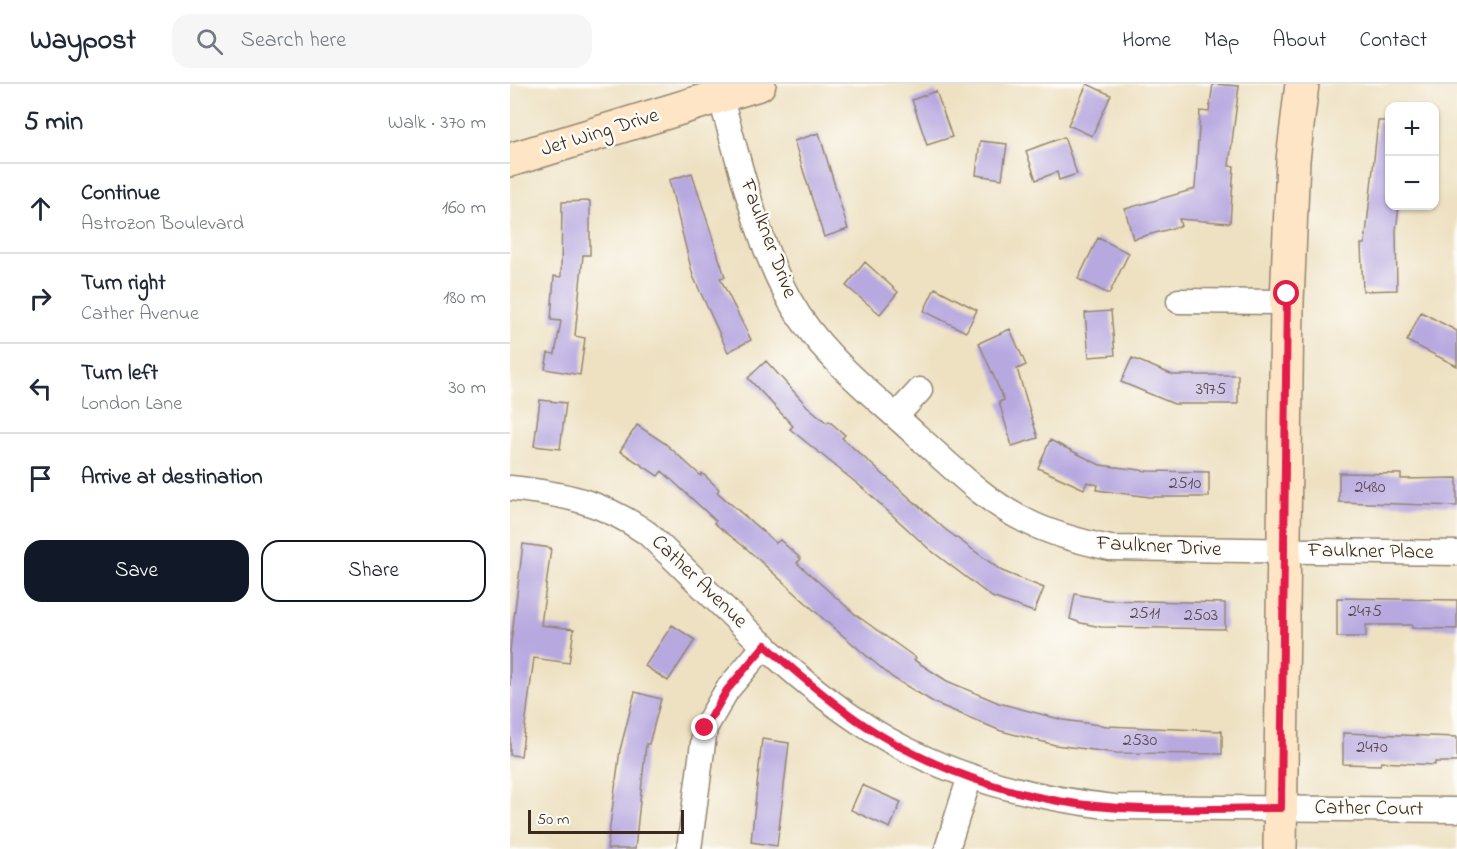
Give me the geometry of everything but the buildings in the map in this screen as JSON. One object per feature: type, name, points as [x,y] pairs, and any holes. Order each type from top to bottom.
[{"type":"main road","name":"Jet Wing Drive","points":[[510,160],[759,84]]},
{"type":"main road","points":[[1280,849],[1287,302],[1293,160],[1302,84]]},
{"type":"street","name":"Faulkner Drive","points":[[720,96],[754,212],[778,279],[791,304],[837,362],[995,503],[1027,522],[1070,539],[1110,548],[1284,551]]},
{"type":"street","points":[[1179,301],[1287,302]]},
{"type":"street","points":[[896,416],[920,390]]},
{"type":"street","name":"Cather Avenue","points":[[510,488],[584,499],[628,519],[647,533],[765,645],[826,698],[859,722],[934,762],[970,776],[1058,801],[1114,807],[1281,808]]},
{"type":"street","name":"Faulkner Place","points":[[1284,551],[1457,553]]},
{"type":"street","points":[[689,849],[705,728],[727,690],[765,645]]},
{"type":"street","points":[[947,849],[970,776]]},
{"type":"street","name":"Cather Court","points":[[1281,808],[1457,810]]},
{"type":"route","points":[[705,728],[713,710],[727,690],[765,645],[826,698],[859,722],[934,762],[1006,788],[1058,801],[1114,807],[1281,808],[1287,294]]}]
